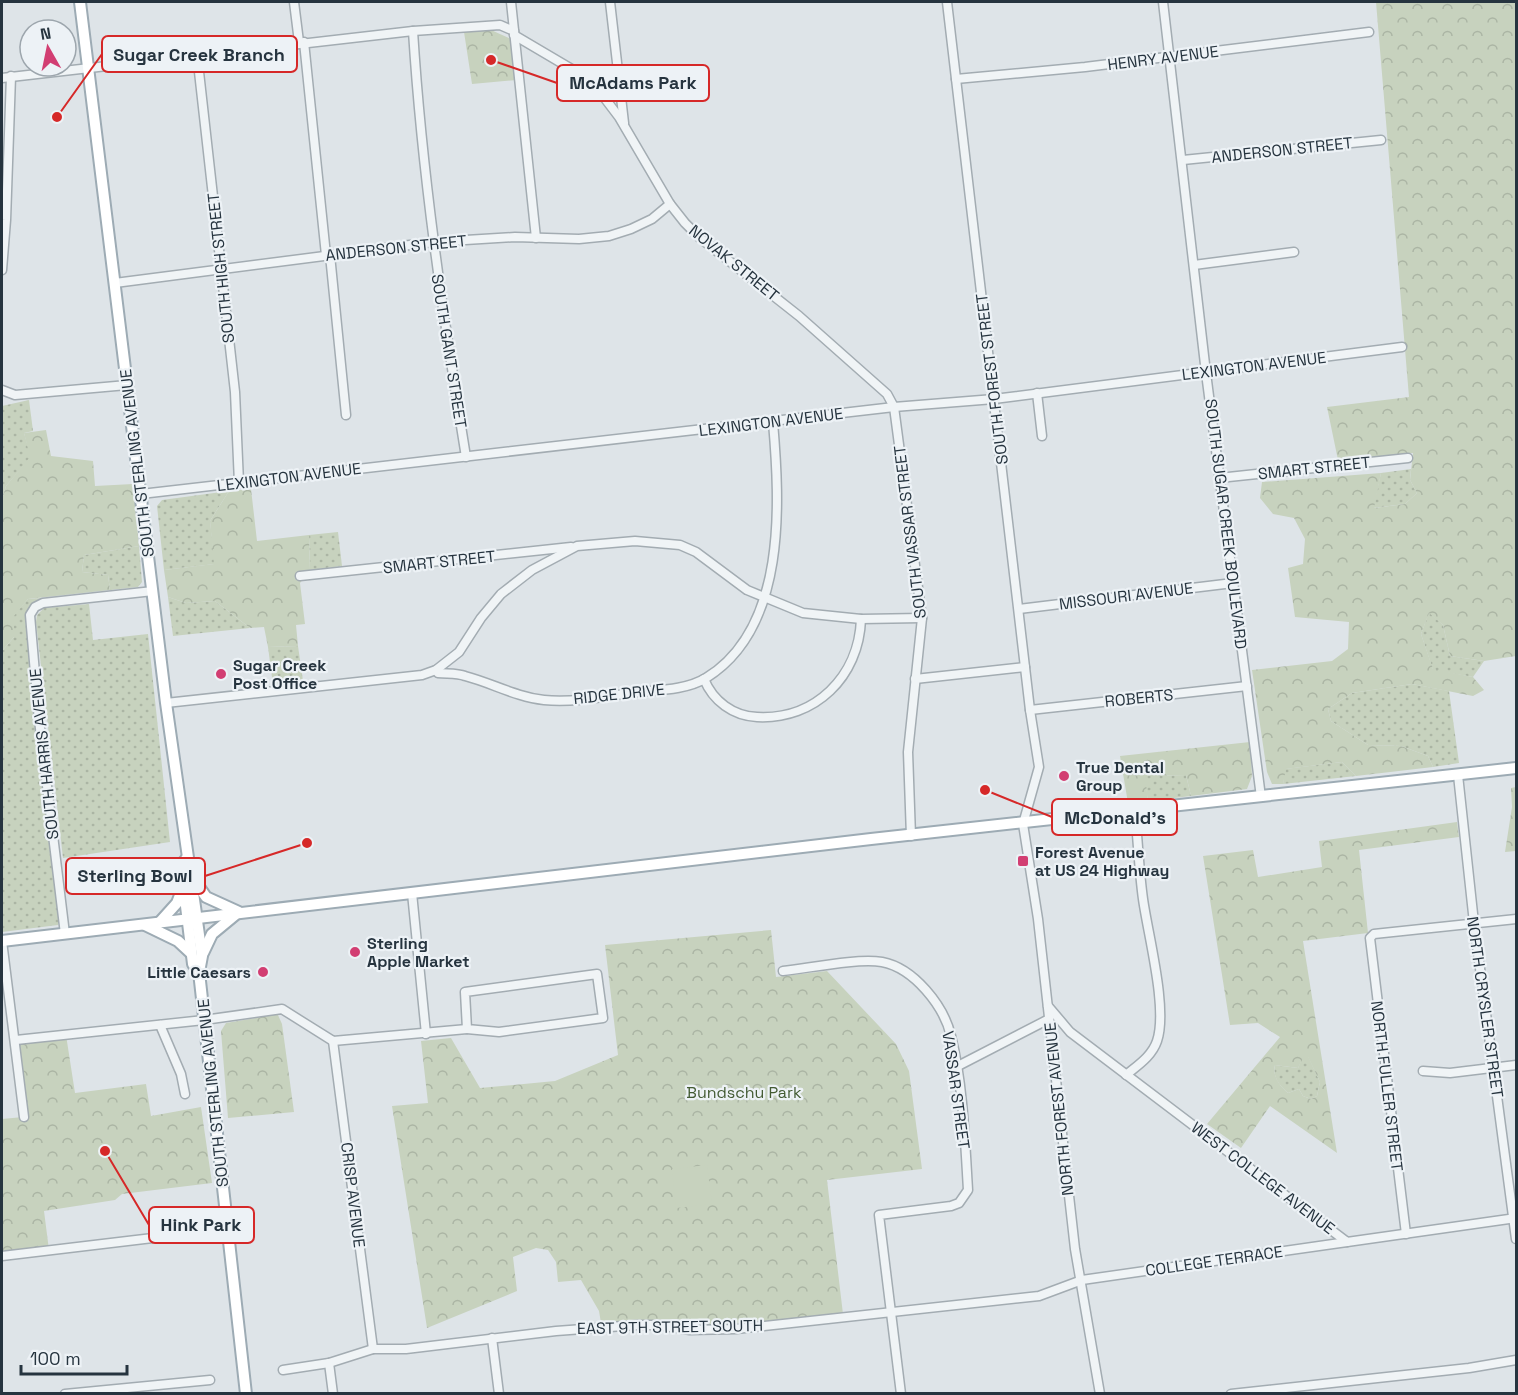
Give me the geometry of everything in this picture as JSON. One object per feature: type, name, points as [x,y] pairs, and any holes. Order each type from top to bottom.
[{"type":"main road","name":"SOUTH STERLING AVENUE","points":[[81,2],[166,703],[187,858],[191,864],[193,876],[193,919],[197,954],[193,964],[199,972],[246,1394]]},
{"type":"main road","points":[[2,941],[1516,768]]},
{"type":"main road","name":"SOUTH STERLING AVENUE","points":[[187,858],[181,865],[184,887],[193,919]]},
{"type":"main road","points":[[193,876],[206,897],[240,913]]},
{"type":"main road","points":[[159,923],[177,903],[184,887]]},
{"type":"main road","points":[[144,924],[178,941],[197,954],[212,934],[240,913]]},
{"type":"street","points":[[294,2],[328,255],[346,415]]},
{"type":"street","points":[[511,2],[536,238]]},
{"type":"street","points":[[610,2],[625,126]]},
{"type":"street","name":"SOUTH FOREST STREET","points":[[947,2],[1030,710],[1039,757],[1038,769],[1023,824]]},
{"type":"street","name":"SOUTH SUGAR CREEK BOULEVARD","points":[[1163,2],[1206,373],[1260,797]]},
{"type":"street","points":[[2,270],[6,220],[6,77],[413,31],[500,25],[514,33]]},
{"type":"street","name":"SOUTH GANT STREET","points":[[413,31],[418,122],[433,242],[466,457]]},
{"type":"street","name":"HENRY AVENUE","points":[[956,79],[1170,57],[1370,32]]},
{"type":"street","name":"NOVAK STREET","points":[[514,33],[576,71],[600,92],[625,126],[670,204],[700,238],[808,324],[887,394],[894,407]]},
{"type":"street","name":"SOUTH HIGH STREET","points":[[197,54],[235,392],[239,483]]},
{"type":"street","name":"ANDERSON STREET","points":[[1183,160],[1381,140]]},
{"type":"street","name":"ANDERSON STREET","points":[[115,284],[221,268],[433,242],[536,238],[579,239],[609,236],[652,219],[670,204]]},
{"type":"street","points":[[1194,265],[1294,252]]},
{"type":"street","name":"LEXINGTON AVENUE","points":[[141,494],[894,407],[994,399],[1401,347]]},
{"type":"street","points":[[2,390],[15,395],[128,385]]},
{"type":"street","points":[[1037,393],[1042,436]]},
{"type":"street","name":"SOUTH VASSAR STREET","points":[[894,407],[922,618],[908,752],[911,836]]},
{"type":"street","name":"RIDGE DRIVE","points":[[436,670],[438,674],[463,675],[524,697],[546,701],[655,690],[704,679],[730,659],[745,642],[756,622],[763,598],[775,546],[779,516],[773,422]]},
{"type":"street","name":"SMART STREET","points":[[1220,478],[1408,458]]},
{"type":"street","name":"SMART STREET","points":[[300,576],[635,540],[680,545],[696,552],[732,581],[763,598],[803,613],[861,620],[922,618]]},
{"type":"street","points":[[166,703],[422,675],[436,670],[459,652],[481,618],[501,594],[532,570],[577,546]]},
{"type":"street","name":"MISSOURI AVENUE","points":[[1019,609],[1233,582]]},
{"type":"street","name":"SOUTH HARRIS AVENUE","points":[[65,934],[29,620],[33,610],[43,603],[153,591]]},
{"type":"street","points":[[704,679],[717,699],[737,714],[769,718],[801,712],[824,697],[845,673],[857,651],[861,620]]},
{"type":"street","points":[[915,679],[1025,667]]},
{"type":"street","name":"ROBERTS","points":[[1030,710],[1247,686]]},
{"type":"street","name":"NORTH CRYSLER STREET","points":[[1458,775],[1474,923],[1516,1239]]},
{"type":"street","points":[[1126,1075],[1150,1054],[1157,1042],[1160,1024],[1154,958],[1143,898],[1135,812]]},
{"type":"street","name":"NORTH FOREST AVENUE","points":[[1023,824],[1038,919],[1074,1249],[1082,1280],[1100,1394]]},
{"type":"street","points":[[412,893],[426,1034]]},
{"type":"street","points":[[1474,923],[1516,919]]},
{"type":"street","name":"NORTH FULLER STREET","points":[[1406,1234],[1370,938],[1374,934],[1474,923]]},
{"type":"street","points":[[2,941],[24,1117]]},
{"type":"street","name":"VASSAR STREET","points":[[783,970],[873,961],[893,965],[923,987],[939,1008],[951,1036],[968,1190],[962,1199],[951,1206],[879,1215],[891,1311]]},
{"type":"street","points":[[16,1040],[204,1020],[282,1009],[333,1041],[467,1029],[499,1032],[603,1018],[597,974],[465,992],[467,1029]]},
{"type":"street","name":"WEST COLLEGE AVENUE","points":[[1048,1006],[1070,1032],[1347,1242],[1515,1219]]},
{"type":"street","points":[[956,1067],[1049,1019]]},
{"type":"street","points":[[160,1025],[181,1074],[185,1094]]},
{"type":"street","name":"CRISP AVENUE","points":[[333,1041],[374,1349]]},
{"type":"street","points":[[1422,1071],[1450,1073],[1516,1065]]},
{"type":"street","points":[[2,1256],[228,1229]]},
{"type":"street","name":"COLLEGE TERRACE","points":[[1082,1280],[1347,1242]]},
{"type":"street","name":"EAST 9TH STREET SOUTH","points":[[283,1370],[329,1363],[374,1349],[406,1349],[492,1338],[637,1325],[658,1325],[690,1330],[736,1329],[1039,1296],[1082,1280]]},
{"type":"street","points":[[891,1311],[902,1394]]},
{"type":"street","points":[[492,1338],[499,1394]]},
{"type":"street","points":[[1231,1394],[1469,1368],[1516,1360]]},
{"type":"street","points":[[329,1363],[333,1394]]},
{"type":"street","points":[[65,1394],[130,1391],[210,1380]]},
{"type":"green space","points":[[1376,2],[1516,2],[1516,656],[1484,661],[1450,656],[1443,625],[1429,613],[1421,634],[1433,669],[1473,677],[1484,690],[1473,696],[1412,684],[1352,693],[1328,709],[1331,721],[1368,745],[1401,746],[1428,756],[1433,767],[1356,776],[1342,762],[1286,769],[1283,784],[1272,784],[1267,772],[1252,670],[1332,661],[1348,649],[1349,622],[1295,617],[1288,568],[1303,564],[1305,539],[1294,518],[1273,514],[1260,498],[1262,482],[1381,473],[1374,508],[1405,504],[1417,493],[1410,480],[1413,453],[1338,460],[1327,407],[1409,397]]},
{"type":"green space","points":[[491,30],[511,39],[517,80],[472,84],[464,32]]},
{"type":"green space","points":[[29,400],[33,431],[24,433],[31,457],[6,486],[2,499],[2,406]]},
{"type":"green space","points":[[46,430],[51,456],[93,461],[95,486],[133,484],[139,546],[84,555],[82,572],[108,575],[110,590],[28,599],[14,616],[14,637],[2,651],[2,499],[6,486],[30,457],[24,433]]},
{"type":"green space","points":[[1411,469],[1410,480],[1417,493],[1405,504],[1373,508],[1381,473]]},
{"type":"green space","points":[[251,489],[257,541],[309,535],[310,570],[300,583],[305,624],[296,625],[298,646],[268,647],[264,627],[250,628],[215,601],[186,603],[168,597],[164,570],[214,564],[210,521],[229,491]]},
{"type":"green space","points":[[229,491],[210,521],[215,564],[164,570],[157,506],[162,500]]},
{"type":"green space","points":[[338,532],[342,566],[310,570],[309,535]]},
{"type":"green space","points":[[139,546],[142,582],[138,587],[110,590],[108,575],[82,572],[84,555]]},
{"type":"green space","points":[[168,597],[186,603],[215,601],[250,628],[173,636]]},
{"type":"green space","points":[[41,598],[30,606],[25,617],[60,918],[58,925],[2,932],[2,651],[14,637],[13,616],[28,599]]},
{"type":"green space","points":[[89,604],[93,640],[148,634],[170,842],[63,858],[36,622],[37,615],[44,608]]},
{"type":"green space","points":[[1429,612],[1443,625],[1450,656],[1484,661],[1473,677],[1433,670],[1421,634]]},
{"type":"green space","points":[[298,646],[303,681],[273,685],[268,647]]},
{"type":"green space","points":[[1412,684],[1449,691],[1459,763],[1433,767],[1428,756],[1401,746],[1368,745],[1331,721],[1328,709],[1352,693]]},
{"type":"green space","points":[[1250,742],[1252,776],[1247,789],[1191,796],[1186,775],[1145,776],[1148,801],[1128,803],[1120,756]]},
{"type":"green space","points":[[1342,762],[1356,776],[1283,784],[1285,769]]},
{"type":"green space","points":[[1186,775],[1191,796],[1148,801],[1144,776]]},
{"type":"green space","points":[[1516,787],[1516,851],[1505,852],[1512,807],[1511,788]]},
{"type":"green space","points":[[1457,822],[1459,837],[1359,850],[1368,933],[1303,941],[1337,1153],[1270,1106],[1241,1148],[1207,1124],[1280,1037],[1258,1023],[1230,1025],[1203,856],[1253,850],[1258,877],[1322,867],[1319,841]],"holes":[[[1304,1056],[1308,1057],[1320,1082],[1317,1096],[1311,1099],[1303,1096],[1299,1089],[1288,1093],[1280,1084],[1275,1073],[1275,1065],[1298,1068]]]},
{"type":"green space","name":"Bundschu Park","points":[[771,930],[776,977],[827,971],[896,1044],[909,1071],[922,1169],[827,1180],[843,1314],[742,1325],[688,1328],[651,1322],[601,1323],[599,1311],[581,1280],[558,1282],[556,1262],[548,1250],[536,1248],[513,1257],[517,1291],[427,1328],[392,1106],[428,1103],[421,1041],[451,1038],[480,1088],[555,1081],[618,1055],[605,945]]},
{"type":"green space","points":[[278,1015],[282,1024],[294,1112],[228,1118],[221,1031],[226,1023]]},
{"type":"green space","points":[[66,1035],[75,1093],[146,1084],[151,1116],[201,1107],[212,1183],[122,1194],[115,1200],[44,1211],[49,1250],[2,1253],[2,1119],[23,1117],[16,1040]]},
{"type":"green space","points":[[1303,1056],[1308,1056],[1320,1082],[1317,1096],[1311,1099],[1303,1096],[1299,1089],[1288,1093],[1280,1084],[1275,1073],[1275,1065],[1298,1068]]},
{"type":"green space","points":[[707,1165],[712,1204],[676,1208],[672,1169]]},
{"type":"place","name":"McAdams Park","points":[[491,60]]},
{"type":"place","name":"Sugar Creek Branch","points":[[57,117]]},
{"type":"place","name":"Sugar Creek Post Office","points":[[221,674]]},
{"type":"place","name":"True Dental Group","points":[[1064,776]]},
{"type":"place","name":"McDonald's","points":[[985,790]]},
{"type":"place","name":"Sterling Bowl","points":[[307,843]]},
{"type":"place","name":"Forest Avenue at US 24 Highway","points":[[1023,861]]},
{"type":"place","name":"Sterling Apple Market","points":[[355,952]]},
{"type":"place","name":"Little Caesars","points":[[263,972]]},
{"type":"place","name":"Hink Park","points":[[105,1151]]}]
